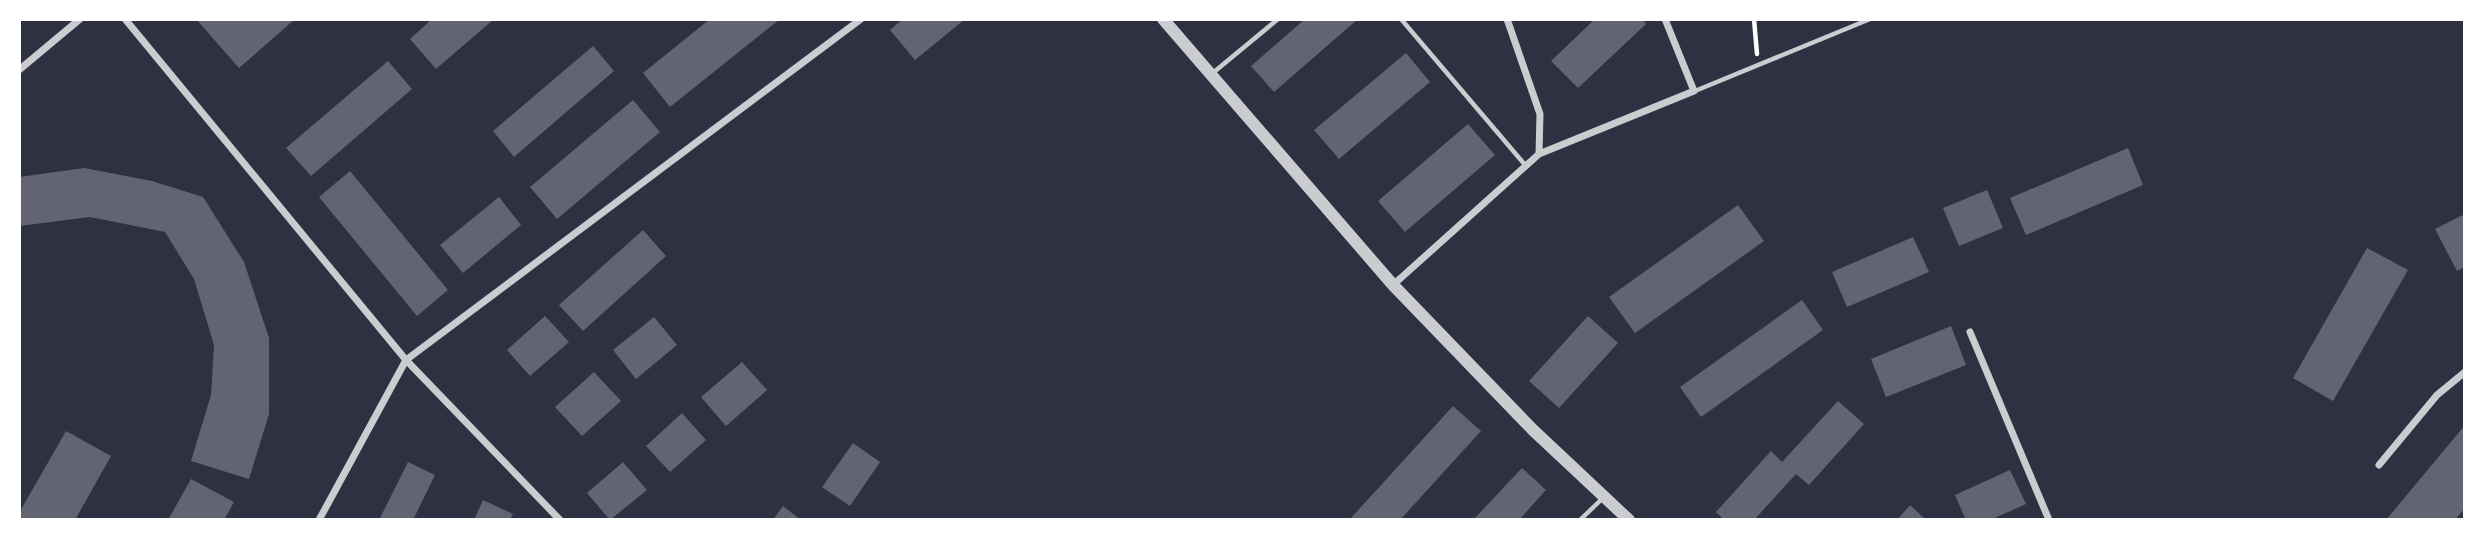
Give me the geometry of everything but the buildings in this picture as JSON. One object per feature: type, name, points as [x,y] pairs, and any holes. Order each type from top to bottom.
[{"type":"street","points":[[19,70],[80,19]]},
{"type":"street","points":[[125,19],[406,360],[560,520]]},
{"type":"street","points":[[319,520],[406,360],[861,19]]},
{"type":"street","points":[[1163,19],[1393,285],[1533,430],[1629,520]]},
{"type":"street","points":[[1507,19],[1540,114],[1539,154]]},
{"type":"street","points":[[1393,285],[1539,154],[1694,91],[1665,19]]},
{"type":"street","points":[[1970,332],[2049,520]]},
{"type":"street","points":[[2379,466],[2437,395],[2465,372]]},
{"type":"lane","points":[[1211,75],[1278,19]]},
{"type":"lane","points":[[1401,19],[1526,166]]},
{"type":"lane","points":[[1694,91],[1870,19]]},
{"type":"lane","points":[[1580,520],[1605,497]]},
{"type":"path","points":[[1754,19],[1758,65]]}]
